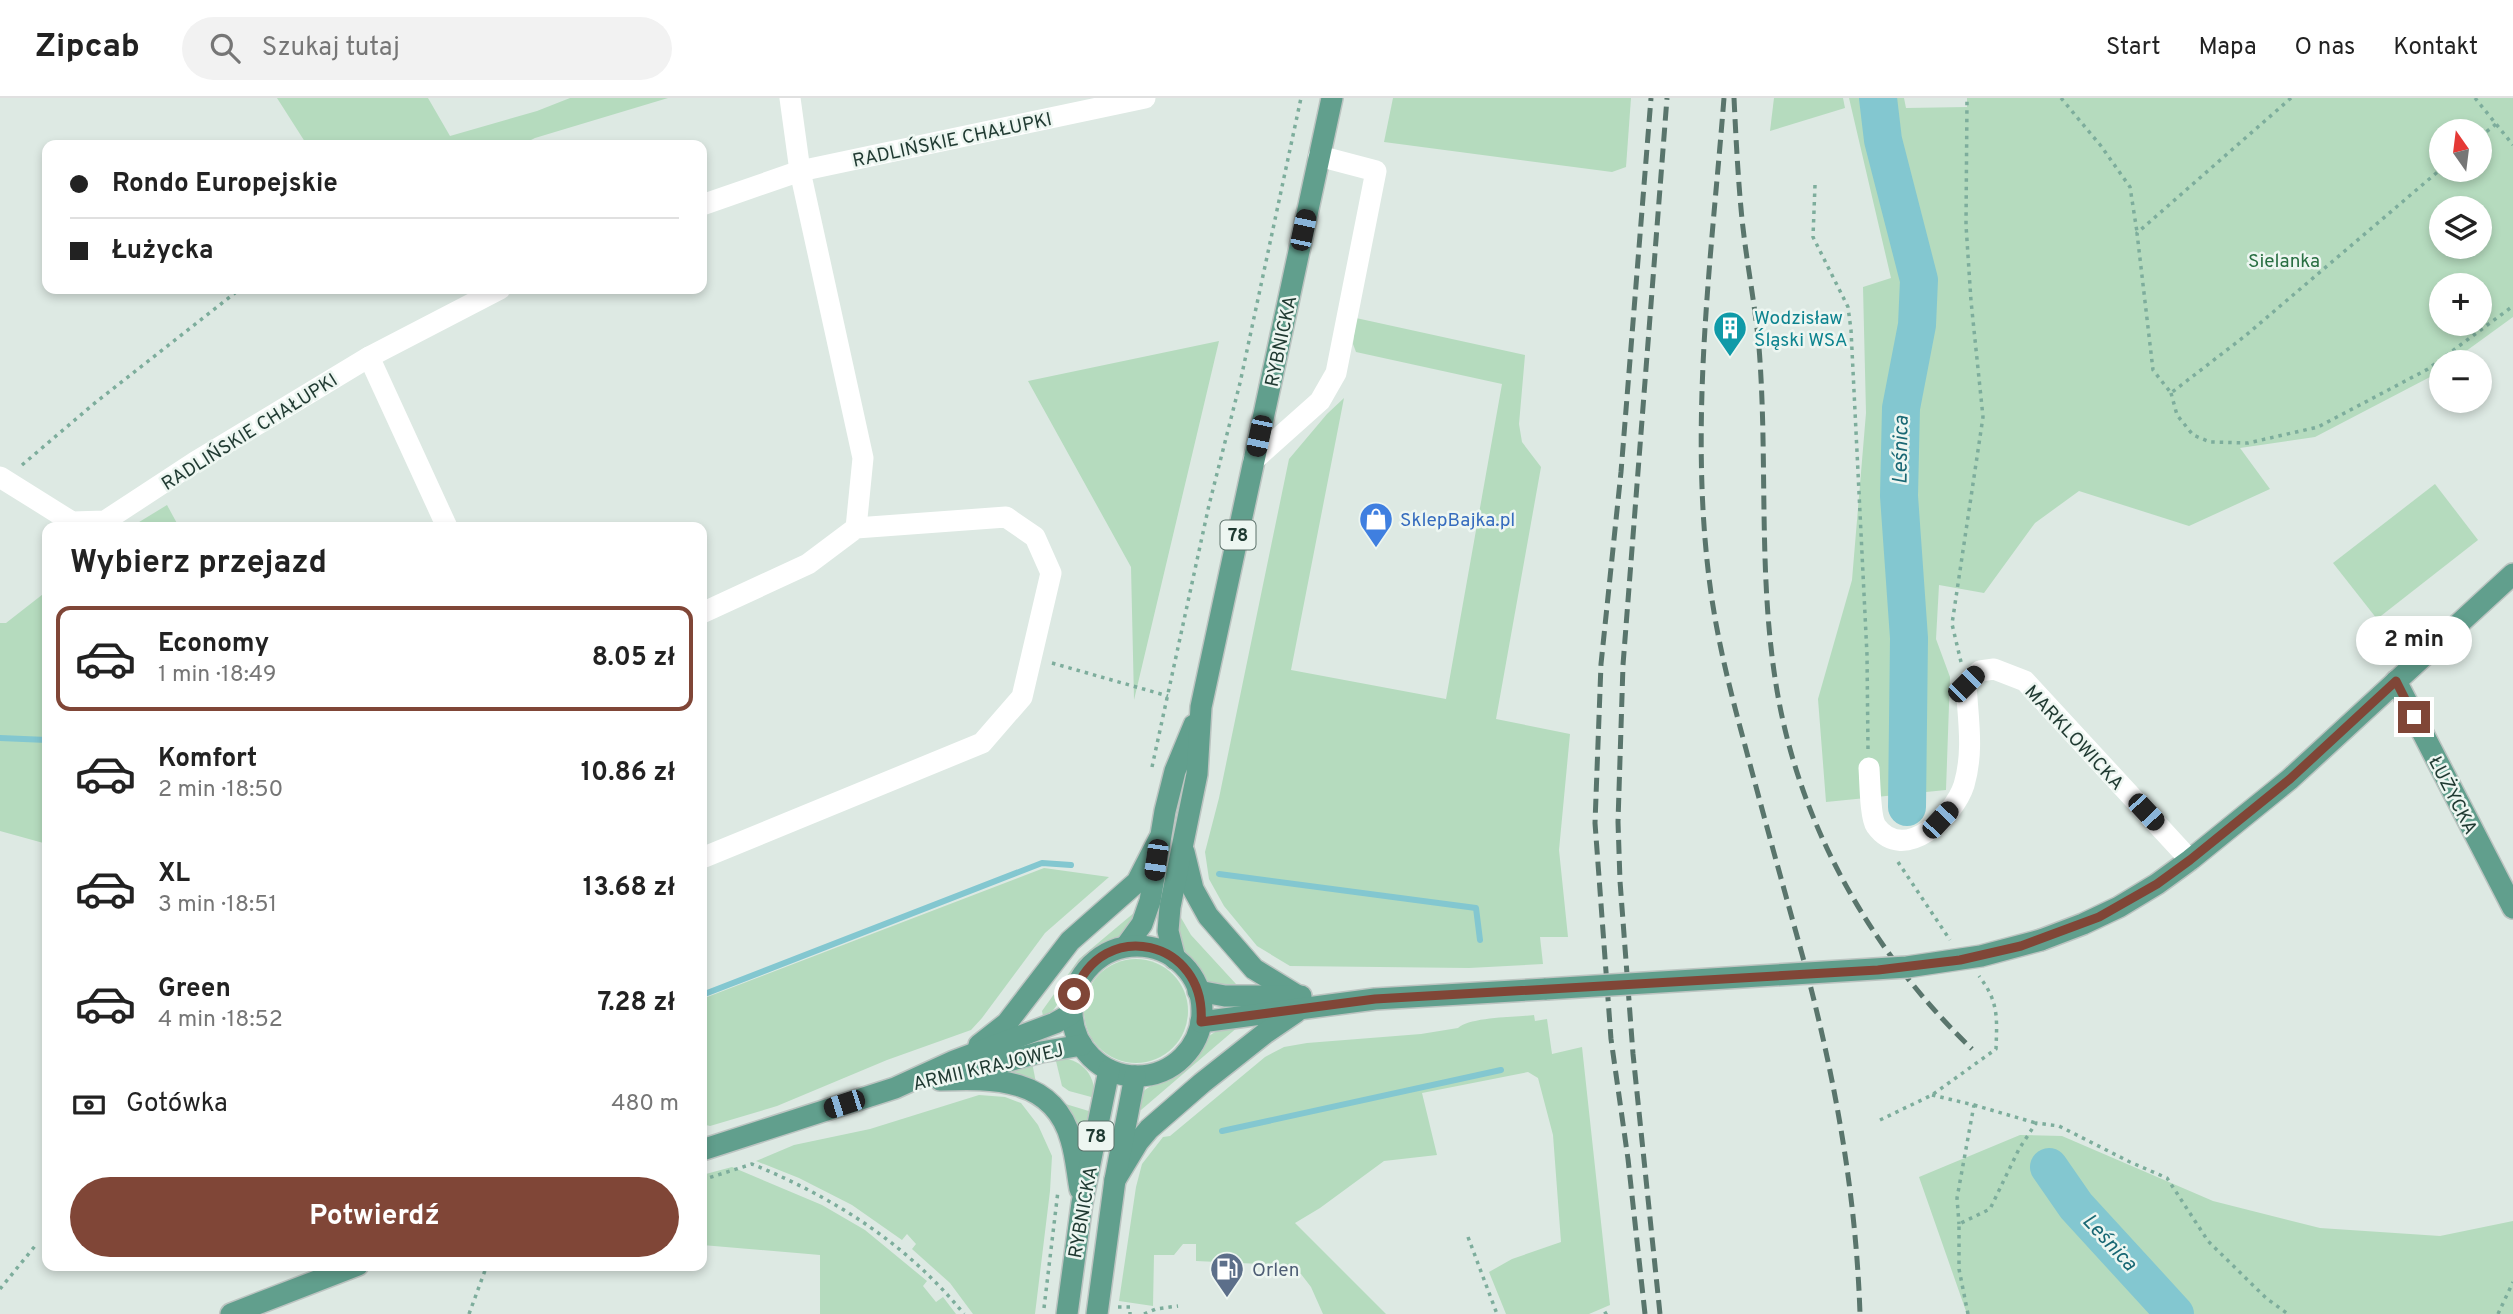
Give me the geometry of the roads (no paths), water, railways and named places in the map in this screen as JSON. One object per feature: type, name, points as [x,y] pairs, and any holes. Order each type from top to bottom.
[{"type":"main road","name":"RYBNICKA","points":[[1175,958],[1168,931],[1170,907],[1197,774],[1201,707],[1332,98]]},
{"type":"main road","points":[[1071,1014],[1074,1030],[1093,1059],[1109,1070],[1135,1076],[1161,1071],[1180,1059],[1193,1044],[1201,1022],[1299,1003],[1888,969],[1981,956],[2041,940],[2099,917],[2138,896],[2190,860],[2290,779],[2513,574]]},
{"type":"main road","name":"ŁUŻYCKA","points":[[2396,681],[2513,908]]},
{"type":"main road","name":"RYBNICKA","points":[[1126,946],[1142,924],[1150,901],[1158,839],[1175,771],[1201,707]]},
{"type":"main road","points":[[954,1061],[1007,1023],[1070,942],[1137,882],[1158,839]]},
{"type":"main road","points":[[1182,843],[1193,889],[1208,916],[1254,969],[1299,1003]]},
{"type":"main road","points":[[1126,946],[1148,947],[1175,958]]},
{"type":"main road","name":"78","points":[[1071,1014],[1074,994],[1087,969],[1107,954],[1126,946]]},
{"type":"main road","name":"78","points":[[1175,958],[1189,972],[1198,991],[1201,1022]]},
{"type":"main road","points":[[1198,991],[1299,1003]]},
{"type":"main road","points":[[1115,1180],[1149,1129],[1299,1003]]},
{"type":"main road","name":"ARMII KRAJOWEJ","points":[[707,1148],[895,1088],[1071,1014]]},
{"type":"main road","name":"ARMII KRAJOWEJ","points":[[895,1088],[940,1080],[1041,1052],[1082,1045]]},
{"type":"main road","name":"RYBNICKA","points":[[1067,1314],[1082,1203],[1109,1070]]},
{"type":"main road","name":"RYBNICKA","points":[[1105,1310],[1115,1180],[1135,1076]]},
{"type":"main road","points":[[940,1080],[1006,1081],[1032,1090],[1042,1098],[1057,1113],[1071,1140],[1082,1203]]},
{"type":"main road","points":[[231,1314],[342,1271]]},
{"type":"street","points":[[790,98],[800,171],[863,458],[856,527]]},
{"type":"street","name":"RADLIŃSKIE CHAŁUPKI","points":[[707,203],[800,171],[1145,98]]},
{"type":"street","points":[[1254,460],[1320,401],[1336,373],[1376,171],[1319,156]]},
{"type":"street","name":"RADLIŃSKIE CHAŁUPKI","points":[[2,478],[72,522],[105,521],[369,357],[490,294]]},
{"type":"street","points":[[369,357],[445,522]]},
{"type":"street","points":[[707,611],[808,565],[856,527],[1006,517],[1035,537],[1051,573],[1022,697],[982,743],[707,856]]},
{"type":"street","name":"MARKLOWICKA","points":[[1869,768],[1874,824],[1887,838],[1908,841],[1930,831],[1951,808],[1963,789],[1971,755],[1966,684],[1980,671],[1994,669],[2025,681],[2190,860]]},
{"type":"waterway","name":"Leśnica","points":[[1878,98],[1883,140],[1919,280],[1917,325],[1901,408],[1899,496],[1909,638],[1907,807]]},
{"type":"waterway","points":[[0,738],[42,740]]},
{"type":"waterway","points":[[707,993],[1042,863],[1071,865]]},
{"type":"waterway","points":[[1219,874],[1476,908],[1480,940]]},
{"type":"waterway","points":[[1222,1131],[1501,1070]]},
{"type":"waterway","name":"Leśnica","points":[[2049,1167],[2076,1206],[2175,1314]]},
{"type":"railway","points":[[1645,1314],[1628,1159],[1611,1039],[1595,823],[1601,664],[1621,472],[1651,98]]},
{"type":"railway","points":[[1660,1314],[1633,1054],[1618,822],[1623,665],[1667,98]]},
{"type":"railway","points":[[1724,98],[1704,345],[1704,531],[1717,630],[1729,684],[1814,998],[1842,1133],[1854,1223],[1860,1314]]},
{"type":"railway","points":[[1734,98],[1742,219],[1760,361],[1765,559],[1770,639],[1785,731],[1819,832],[1870,926],[1901,969],[1972,1049]]},
{"type":"place","name":"Wodzisław Śląski WSA","points":[[1730,358]]},
{"type":"place","name":"SklepBajka.pl","points":[[1376,549]]},
{"type":"place","name":"Orlen","points":[[1227,1299]]},
{"type":"park label","name":"Sielanka","points":[[2284,260]]}]
